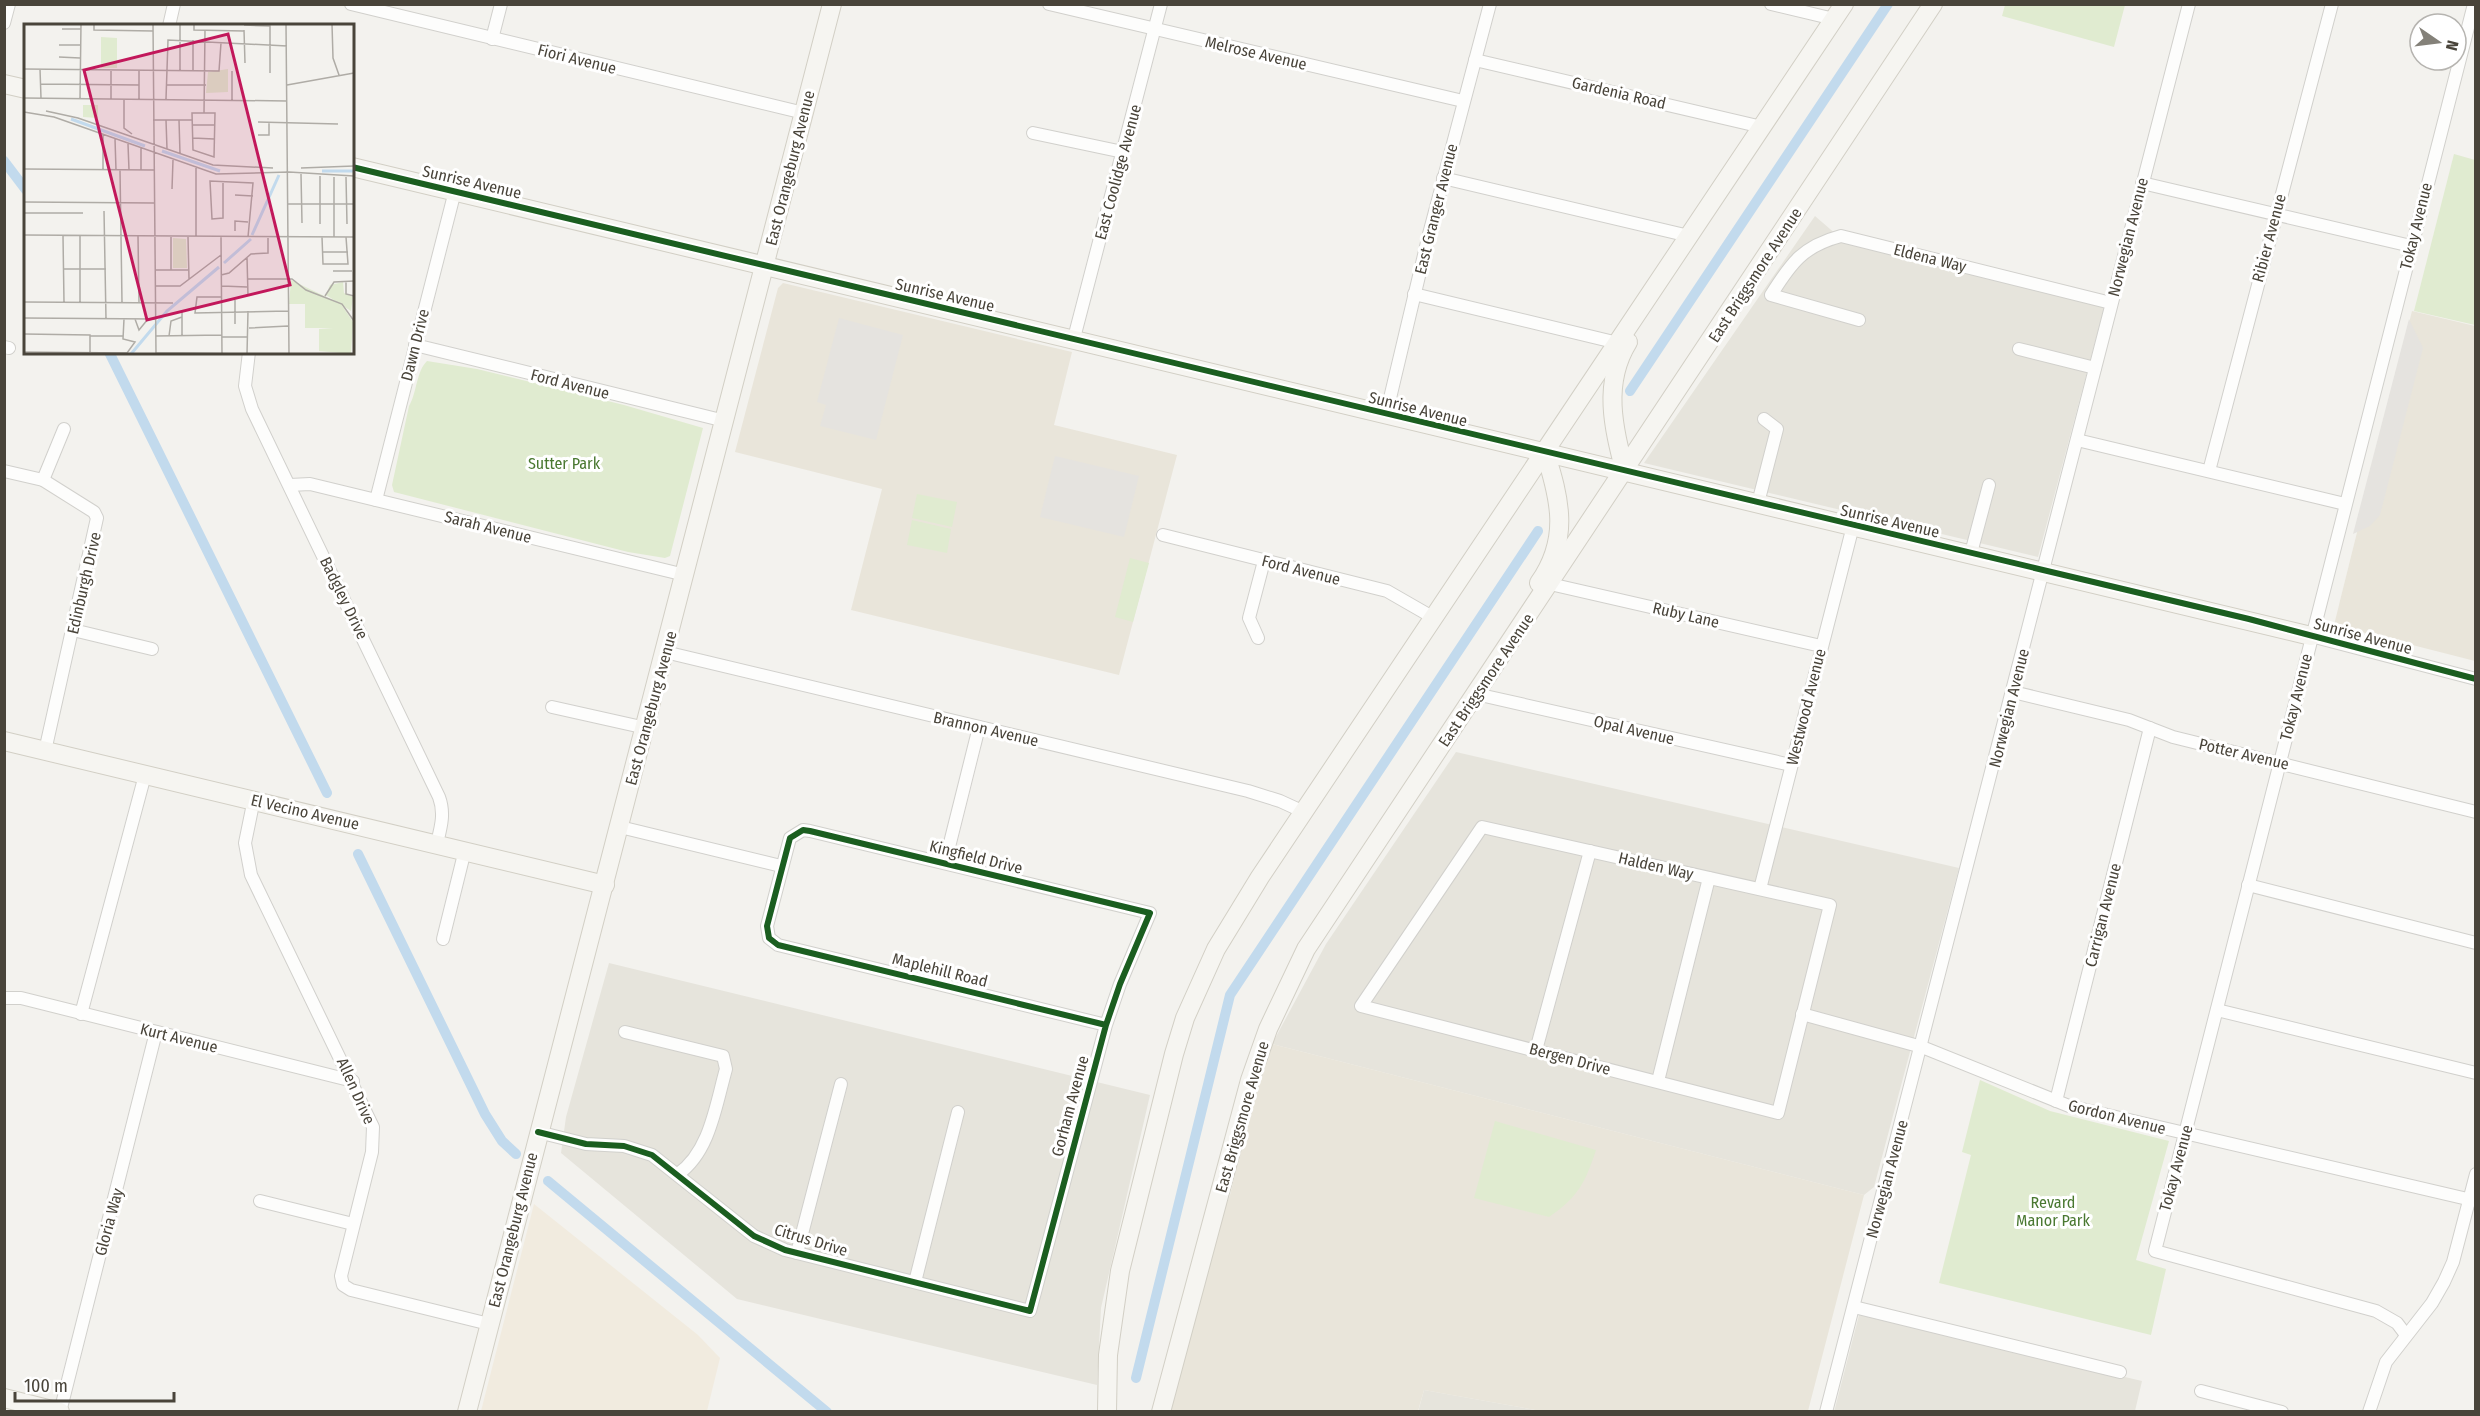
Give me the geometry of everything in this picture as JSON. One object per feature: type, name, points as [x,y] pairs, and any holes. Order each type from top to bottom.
[{"type":"street","points":[[169,24],[174,4]]},
{"type":"street","name":"Fiori Avenue","points":[[351,4],[804,114]]},
{"type":"street","points":[[492,39],[501,4]]},
{"type":"street","name":"East Orangeburg Avenue","points":[[467,1412],[832,4]]},
{"type":"street","name":"Melrose Avenue","points":[[1049,4],[1463,101]]},
{"type":"street","name":"East Coolidge Avenue","points":[[1074,339],[1161,4]]},
{"type":"street","name":"East Granger Avenue","points":[[1386,415],[1443,178],[1490,4]]},
{"type":"street","points":[[1107,1412],[1108,1355],[1120,1271],[1174,1054],[1185,1018],[1203,974],[1234,916],[1839,12],[1771,4]]},
{"type":"street","name":"East Briggsmore Avenue","points":[[1161,1412],[1173,1375],[1250,1080],[1268,1029],[1306,949],[1625,472],[1933,4]]},
{"type":"street","name":"Norwegian Avenue","points":[[1826,1412],[1922,1047],[2189,4]]},
{"type":"street","name":"Ribier Avenue","points":[[2209,471],[2332,4]]},
{"type":"street","name":"Tokay Avenue","points":[[2406,1335],[2397,1323],[2376,1311],[2155,1251],[2474,4]]},
{"type":"street","points":[[4,23],[7,6]]},
{"type":"street","name":"Gardenia Road","points":[[1475,60],[1762,127]]},
{"type":"street","points":[[4,84],[24,89]]},
{"type":"street","points":[[1033,133],[1123,152]]},
{"type":"street","name":"Sunrise Avenue","points":[[354,167],[1971,553],[2311,636],[2475,679]]},
{"type":"street","points":[[1443,178],[1689,236]]},
{"type":"street","points":[[2142,183],[2411,246]]},
{"type":"street","name":"Dawn Drive","points":[[376,500],[455,191]]},
{"type":"street","name":"Eldena Way","points":[[1859,320],[1771,295],[1794,261],[1807,250],[1822,241],[1841,236],[2111,303]]},
{"type":"street","points":[[1625,472],[1612,422],[1611,405],[1615,376],[1623,350],[1644,315],[1652,292]]},
{"type":"street","points":[[1414,294],[1618,343]]},
{"type":"street","name":"Ford Avenue","points":[[415,345],[725,421]]},
{"type":"street","points":[[2019,349],[2095,368]]},
{"type":"street","name":"Badgley Drive","points":[[249,354],[244,375],[248,399],[439,797],[443,808],[443,819],[437,843]]},
{"type":"street","points":[[1758,503],[1777,429],[1764,419]]},
{"type":"street","points":[[43,480],[64,429]]},
{"type":"street","points":[[2077,440],[2345,504]]},
{"type":"street","points":[[1511,643],[1517,614],[1545,575],[1556,548],[1560,519],[1559,499],[1545,452]]},
{"type":"street","name":"Edinburgh Drive","points":[[4,471],[23,473],[43,480],[94,512],[97,518],[45,752]]},
{"type":"street","name":"Sarah Avenue","points":[[290,485],[310,484],[685,575]]},
{"type":"street","points":[[1971,553],[1988,498],[1989,485]]},
{"type":"street","name":"Westwood Avenue","points":[[1760,889],[1852,526]]},
{"type":"street","name":"Ford Avenue","points":[[1163,536],[1387,591],[1434,618]]},
{"type":"street","points":[[1258,638],[1249,618],[1264,561]]},
{"type":"street","name":"Ruby Lane","points":[[1550,584],[1821,646]]},
{"type":"street","points":[[73,630],[152,649]]},
{"type":"street","name":"Brannon Avenue","points":[[665,652],[1248,791],[1304,812]]},
{"type":"street","name":"Potter Avenue","points":[[2013,692],[2129,720],[2173,737],[2475,812]]},
{"type":"street","name":"Opal Avenue","points":[[1476,694],[1791,765]]},
{"type":"street","points":[[552,707],[646,728]]},
{"type":"street","points":[[945,863],[979,727]]},
{"type":"street","name":"Carrigan Avenue","points":[[2056,1101],[2150,728]]},
{"type":"street","name":"El Vecino Avenue","points":[[4,741],[254,799],[605,885]]},
{"type":"street","points":[[81,1014],[145,775]]},
{"type":"street","name":"Allen Drive","points":[[254,799],[245,843],[251,875],[370,1116],[374,1141],[341,1276],[343,1285],[351,1290],[489,1324]]},
{"type":"street","points":[[620,827],[781,866]]},
{"type":"street","name":"Halden Way","points":[[1361,1006],[1482,827],[1830,905],[1802,1014]]},
{"type":"street","name":"Kingfield Drive","points":[[781,866],[787,843],[795,833],[810,831],[1150,913]]},
{"type":"street","points":[[443,939],[465,850]]},
{"type":"street","points":[[1536,1050],[1590,851]]},
{"type":"street","name":"Maplehill Road","points":[[781,866],[766,926],[770,938],[778,945],[1106,1025]]},
{"type":"street","points":[[1658,1081],[1709,878]]},
{"type":"street","points":[[2248,885],[2475,943]]},
{"type":"street","name":"Gorham Avenue","points":[[1030,1311],[1106,1025],[1120,984],[1150,913]]},
{"type":"street","name":"Kurt Avenue","points":[[4,998],[21,998],[353,1081]]},
{"type":"street","name":"Bergen Drive","points":[[1361,1006],[1778,1113],[1802,1014]]},
{"type":"street","points":[[2217,1010],[2475,1074]]},
{"type":"street","name":"Gordon Avenue","points":[[1802,1014],[1922,1047],[2056,1101],[2472,1200]]},
{"type":"street","name":"Gloria Way","points":[[60,1412],[156,1032]]},
{"type":"street","points":[[625,1032],[723,1056],[726,1069],[700,1151],[690,1166],[678,1174]]},
{"type":"street","points":[[797,1253],[841,1084]]},
{"type":"street","points":[[915,1282],[958,1112]]},
{"type":"street","name":"Citrus Drive","points":[[538,1132],[586,1144],[637,1149],[661,1161],[754,1236],[797,1253],[1030,1311]]},
{"type":"street","points":[[2369,1412],[2386,1362],[2432,1304],[2453,1262],[2472,1200],[2475,1174]]},
{"type":"street","points":[[260,1201],[353,1224]]},
{"type":"street","points":[[1854,1307],[2120,1372]]},
{"type":"street","points":[[2201,1391],[2282,1412]]},
{"type":"street","points":[[4,1398],[60,1412]]},
{"type":"shaded area","points":[[1815,216],[1845,242],[2105,304],[2038,557],[1644,463]]},
{"type":"shaded area","points":[[783,283],[1072,352],[1054,425],[1177,455],[1119,675],[851,610],[882,489],[735,452],[778,288]]},
{"type":"shaded area","points":[[2412,311],[2475,326],[2475,661],[2334,625]]},
{"type":"shaded area","points":[[839,318],[903,335],[876,440],[820,426],[826,405],[817,402]]},
{"type":"shaded area","points":[[2409,319],[2423,348],[2380,515],[2370,526],[2353,534]]},
{"type":"shaded area","points":[[1055,456],[1139,476],[1124,537],[1040,517]]},
{"type":"shaded area","points":[[1456,752],[1959,868],[1874,1187],[1864,1195],[1272,1044],[1326,944]]},
{"type":"shaded area","points":[[609,963],[1150,1095],[1101,1308],[1097,1385],[737,1299],[561,1153],[566,1117]]},
{"type":"shaded area","points":[[1272,1044],[1864,1195],[1808,1411],[1541,1411],[1424,1390],[1418,1411],[1165,1412],[1217,1229],[1230,1195],[1254,1095]]},
{"type":"shaded area","points":[[534,1204],[698,1335],[720,1358],[707,1411],[481,1411]]},
{"type":"shaded area","points":[[1859,1315],[2142,1381],[2135,1411],[1834,1412]]},
{"type":"shaded area","points":[[1424,1390],[1541,1411],[1418,1412]]},
{"type":"green space","points":[[2005,4],[2125,5],[2114,47],[2002,16]]},
{"type":"green space","points":[[2454,154],[2475,160],[2475,325],[2414,311]]},
{"type":"green space","name":"Sutter Park","points":[[427,361],[477,369],[624,405],[703,428],[670,556],[665,558],[628,552],[394,492],[392,485],[409,406],[423,366]]},
{"type":"green space","points":[[917,494],[957,502],[952,527],[912,518]]},
{"type":"green space","points":[[912,520],[951,529],[947,553],[907,545]]},
{"type":"green space","points":[[1130,558],[1149,563],[1133,622],[1115,617]]},
{"type":"green space","name":"Revard Manor Park","points":[[1980,1080],[2050,1111],[2169,1141],[2136,1260],[2166,1269],[2151,1335],[1939,1283],[1971,1155],[1962,1152]]},
{"type":"green space","points":[[1495,1121],[1596,1150],[1588,1172],[1574,1196],[1549,1217],[1474,1198]]},
{"type":"waterway","points":[[1630,391],[1888,4]]},
{"type":"waterway","points":[[4,161],[24,187]]},
{"type":"waterway","points":[[110,354],[327,793]]},
{"type":"waterway","points":[[1136,1378],[1230,995],[1538,531]]},
{"type":"waterway","points":[[358,854],[485,1114],[502,1141],[516,1154]]},
{"type":"waterway","points":[[548,1181],[827,1412]]},
{"type":"cycle path","points":[[354,167],[2249,619],[2476,679]]},
{"type":"cycle path","points":[[538,1132],[586,1144],[624,1146],[652,1155],[754,1236],[785,1250],[1030,1311],[1106,1025],[1120,984],[1150,913],[810,831],[803,830],[790,838],[767,926],[769,938],[778,945],[1106,1025]]}]
